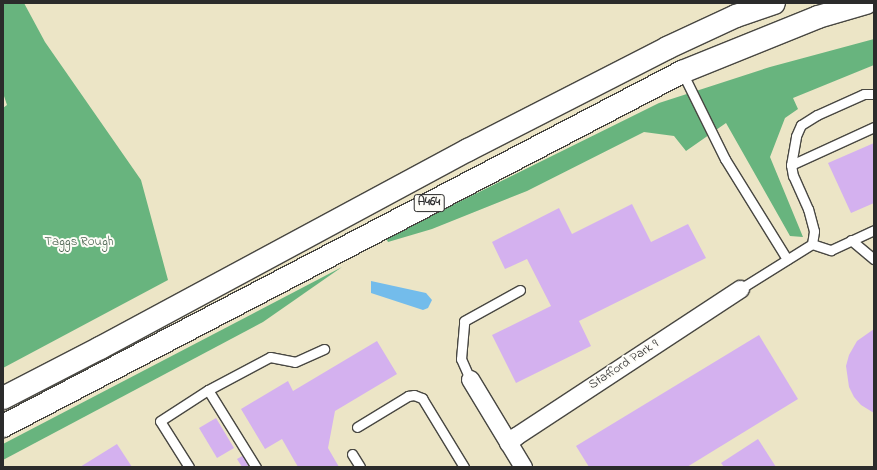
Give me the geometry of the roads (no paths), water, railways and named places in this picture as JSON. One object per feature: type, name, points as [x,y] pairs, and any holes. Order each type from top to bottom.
[{"type":"highway","name":"A464","points":[[3,398],[100,348],[468,150],[652,55],[736,16],[774,3]]},
{"type":"highway","name":"A464","points":[[3,426],[682,72],[818,17],[866,3]]},
{"type":"street","name":"Stafford Park 9","points":[[508,443],[516,436],[740,289]]},
{"type":"street","points":[[470,378],[523,467]]},
{"type":"lane","points":[[682,72],[729,165],[787,258]]},
{"type":"lane","points":[[812,244],[814,231],[808,209],[793,176],[791,166],[792,155],[801,125],[817,115],[864,94],[874,94]]},
{"type":"lane","points":[[791,166],[874,127]]},
{"type":"lane","points":[[740,289],[787,258],[812,244],[831,250],[874,230]]},
{"type":"lane","points":[[851,240],[874,259]]},
{"type":"lane","points":[[470,378],[461,359],[464,321],[520,290]]},
{"type":"lane","points":[[189,467],[160,421],[208,390],[270,357],[295,362],[324,349]]},
{"type":"lane","points":[[208,390],[256,467]]},
{"type":"lane","points":[[357,427],[408,396],[418,396],[422,398],[464,467]]},
{"type":"lane","points":[[352,454],[360,467]]},
{"type":"water","points":[[371,281],[426,293],[432,300],[428,308],[423,310],[371,293]]},
{"type":"park label","name":"Taggs Rough","points":[[79,242]]}]
